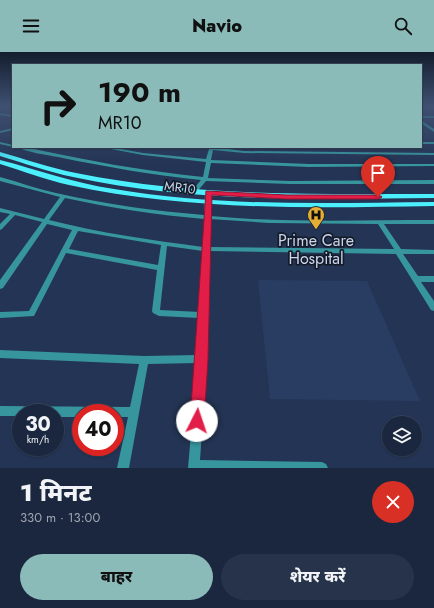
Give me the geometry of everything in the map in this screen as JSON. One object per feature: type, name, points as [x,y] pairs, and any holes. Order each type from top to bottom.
[{"type":"main road","name":"MR10","points":[[0,154],[73,175],[118,183],[194,192],[287,197],[434,196]]},
{"type":"main road","name":"MR10","points":[[0,162],[70,183],[208,203],[434,204]]},
{"type":"street","points":[[0,132],[12,129]]},
{"type":"street","points":[[0,143],[12,146]]},
{"type":"street","points":[[422,143],[434,143]]},
{"type":"street","points":[[24,148],[117,167],[205,179],[265,181],[434,182]]},
{"type":"street","points":[[110,148],[207,161],[264,165],[434,165]]},
{"type":"street","points":[[194,192],[205,179],[210,148],[221,148],[244,152],[434,154]]},
{"type":"street","points":[[244,152],[247,148]]},
{"type":"street","points":[[321,152],[335,148]]},
{"type":"street","points":[[374,148],[387,165]]},
{"type":"street","points":[[0,179],[62,198],[133,210],[207,218],[279,222],[434,222]]},
{"type":"street","points":[[208,193],[202,315],[202,360],[194,467],[322,468]]},
{"type":"street","points":[[0,286],[44,221],[62,198]]},
{"type":"street","points":[[0,210],[76,229],[164,244],[206,249],[398,250],[434,252]]},
{"type":"street","points":[[0,228],[13,214]]},
{"type":"street","points":[[380,222],[434,308]]},
{"type":"street","points":[[0,315],[31,314],[76,229]]},
{"type":"street","points":[[164,244],[156,311],[159,313],[202,315]]},
{"type":"street","points":[[65,251],[162,268]]},
{"type":"street","points":[[417,279],[434,279]]},
{"type":"street","points":[[0,354],[144,360],[202,360]]},
{"type":"street","points":[[123,468],[144,360]]},
{"type":"street","points":[[0,411],[134,412]]},
{"type":"shaded area","points":[[258,280],[367,281],[420,401],[270,399]]},
{"type":"place","name":"Prime Care Hospital","points":[[316,230]]},
{"type":"route","points":[[197,421],[202,360],[202,315],[208,193],[287,197],[378,197]]}]
